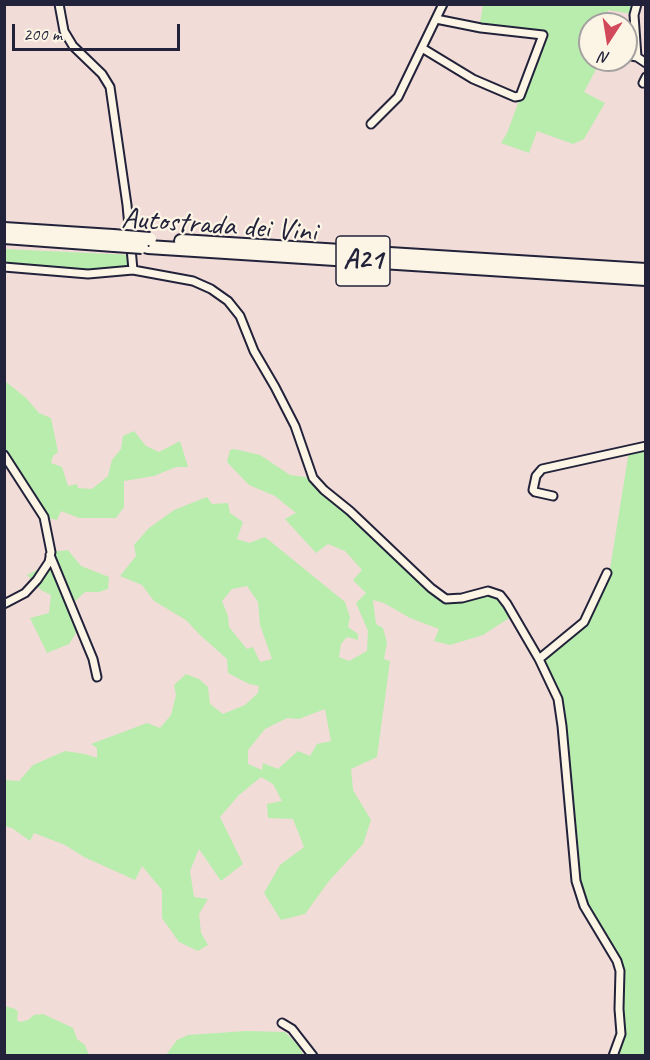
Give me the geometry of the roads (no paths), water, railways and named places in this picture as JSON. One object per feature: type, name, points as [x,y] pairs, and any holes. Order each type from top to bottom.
[{"type":"highway","name":"Autostrada dei Vini","points":[[4,229],[149,243],[578,271],[645,279]]},
{"type":"highway","name":"Autostrada dei Vini","points":[[4,237],[113,240]]},
{"type":"highway","name":"Autostrada dei Vini","points":[[578,271],[645,270]]},
{"type":"street","points":[[59,4],[64,32],[73,46],[102,74],[110,87],[128,205],[133,270]]},
{"type":"street","points":[[371,124],[398,97],[443,4]]},
{"type":"street","points":[[422,48],[473,79],[515,97],[519,96],[543,35],[436,20]]},
{"type":"street","points":[[638,57],[645,63]]},
{"type":"street","points":[[4,267],[88,274],[133,270],[193,281],[211,289],[228,302],[240,316],[254,351],[294,426],[313,478],[324,490],[350,511],[431,588],[446,598],[462,598],[488,591],[500,595],[507,604],[539,659],[558,699],[576,881],[584,906],[617,961],[620,971],[621,1034],[613,1056]]},
{"type":"street","points":[[553,496],[533,490],[536,476],[542,469],[645,446]]},
{"type":"street","points":[[4,455],[44,517],[50,555],[93,659],[97,677]]},
{"type":"street","points":[[4,604],[25,593],[32,586],[47,566],[50,555]]},
{"type":"street","points":[[539,659],[584,622],[607,573]]},
{"type":"street","points":[[282,1023],[292,1029],[313,1056]]}]
